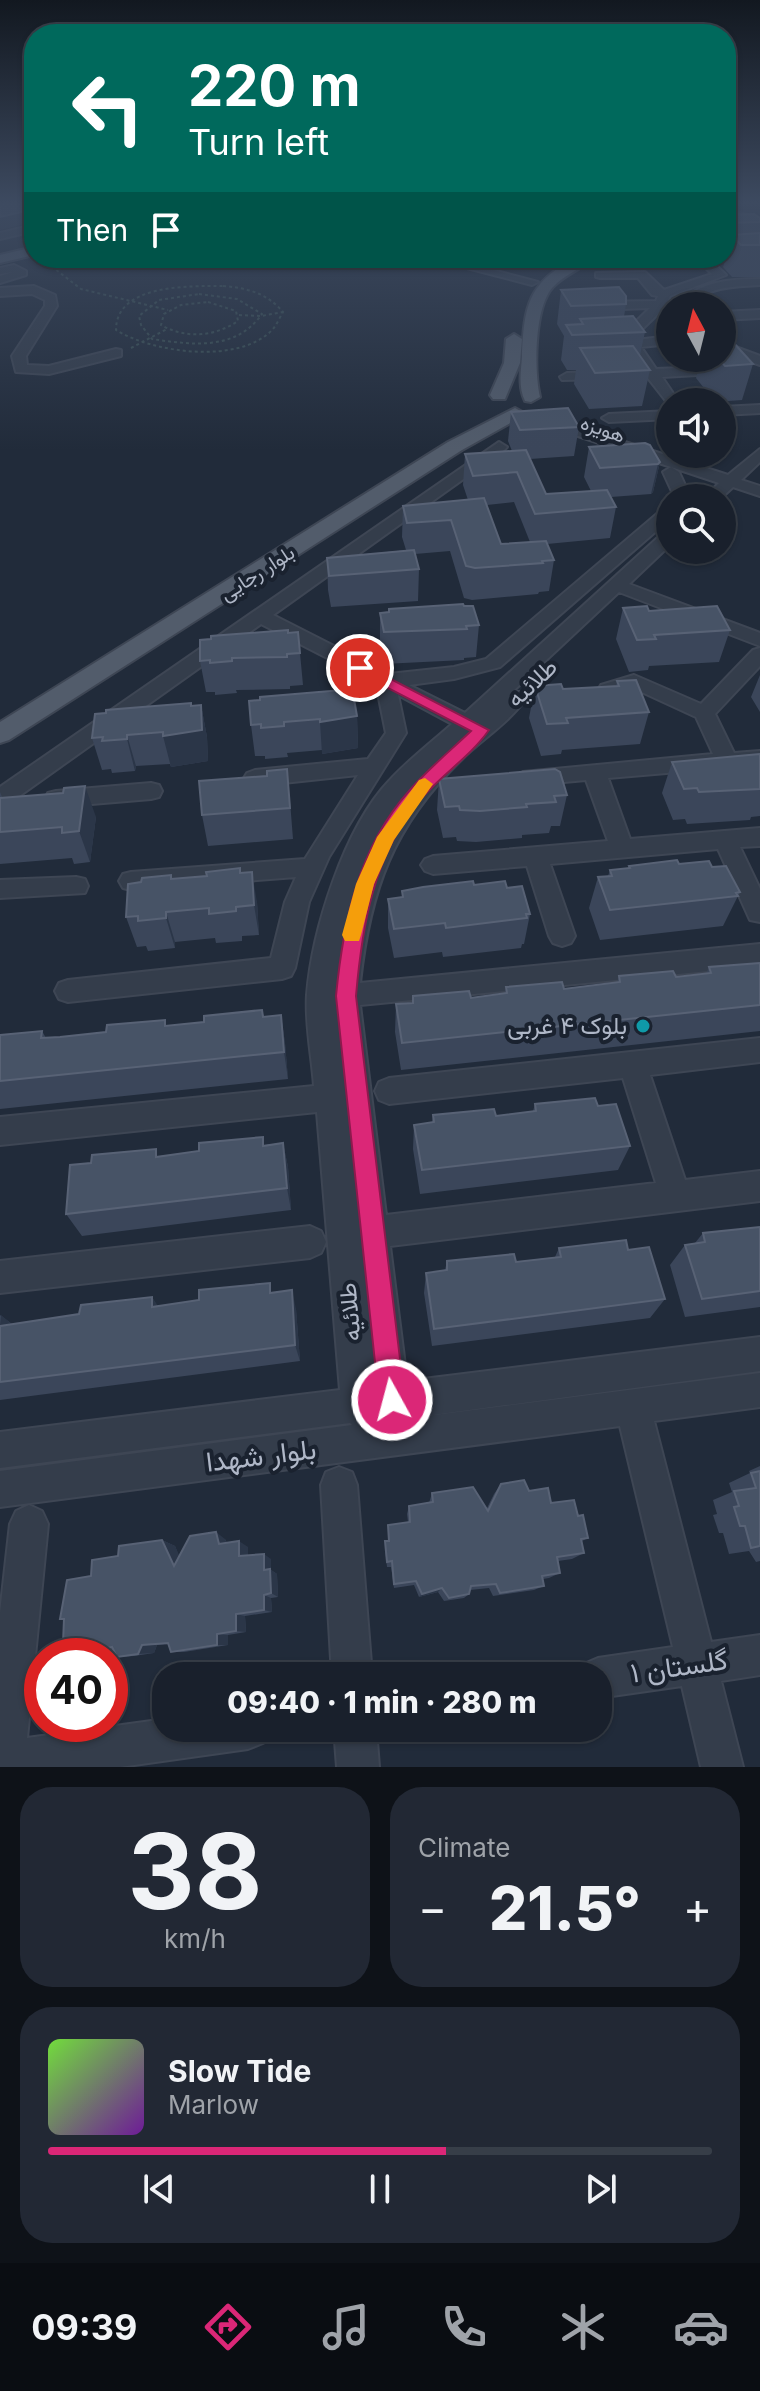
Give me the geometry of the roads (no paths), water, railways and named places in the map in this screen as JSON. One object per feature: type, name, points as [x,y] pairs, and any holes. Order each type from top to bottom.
[{"type":"main road","points":[[496,400],[516,348],[515,309],[530,285]]},
{"type":"main road","points":[[526,407],[533,303],[548,285]]},
{"type":"main road","points":[[496,400],[512,393],[526,407]]},
{"type":"main road","name":"بلوار رجایی","points":[[0,714],[197,593],[496,400]]},
{"type":"main road","name":"بلوار رجایی","points":[[0,734],[443,454],[526,407]]},
{"type":"street","points":[[700,292],[745,285]]},
{"type":"street","points":[[716,292],[752,285]]},
{"type":"street","points":[[0,292],[34,290],[51,298],[51,306],[19,356],[21,369],[49,370],[116,353]]},
{"type":"street","points":[[586,306],[656,300]]},
{"type":"street","points":[[626,344],[627,336],[656,306]]},
{"type":"street","points":[[736,315],[760,314]]},
{"type":"street","points":[[626,344],[656,341]]},
{"type":"street","points":[[626,344],[654,373],[663,388]]},
{"type":"street","points":[[567,377],[745,369]]},
{"type":"street","name":"هویزه","points":[[526,407],[656,448]]},
{"type":"street","name":"هویزه","points":[[526,407],[741,484]]},
{"type":"street","points":[[736,410],[760,409]]},
{"type":"street","points":[[609,418],[656,416]]},
{"type":"street","points":[[6,794],[499,447]]},
{"type":"street","points":[[741,484],[760,454]]},
{"type":"street","name":"هویزه","points":[[706,468],[741,484]]},
{"type":"street","points":[[671,472],[677,484]]},
{"type":"street","points":[[385,681],[454,673],[493,663],[656,523]]},
{"type":"street","name":"طلائیه","points":[[376,1402],[330,1098],[333,996],[365,884],[386,837],[413,796],[473,726],[624,587],[656,552]]},
{"type":"street","name":"طلائیه","points":[[624,587],[656,564]]},
{"type":"street","points":[[624,587],[760,640]]},
{"type":"street","points":[[260,616],[473,726]]},
{"type":"street","points":[[704,713],[760,654]]},
{"type":"street","points":[[68,991],[282,968],[297,902],[313,867],[396,733],[385,681]]},
{"type":"street","points":[[593,695],[634,681],[704,713],[727,761]]},
{"type":"street","points":[[509,778],[760,758]]},
{"type":"street","points":[[240,780],[376,766]]},
{"type":"street","points":[[594,771],[622,848]]},
{"type":"street","points":[[6,794],[35,800],[151,791]]},
{"type":"street","points":[[433,865],[760,837]]},
{"type":"street","points":[[725,840],[759,913]]},
{"type":"street","points":[[536,856],[562,936]]},
{"type":"street","points":[[131,881],[313,867]]},
{"type":"street","points":[[0,889],[76,886]]},
{"type":"street","points":[[333,996],[760,955]]},
{"type":"street","name":"طلائیه","points":[[333,996],[373,1232],[379,1440]]},
{"type":"street","points":[[389,1091],[760,1050]]},
{"type":"street","points":[[633,1064],[675,1196]]},
{"type":"street","points":[[0,1131],[330,1098]]},
{"type":"street","points":[[373,1232],[760,1186]]},
{"type":"street","points":[[0,1277],[310,1242]]},
{"type":"street","name":"بلوار شهدا","points":[[0,1450],[760,1354]]},
{"type":"street","name":"بلوار شهدا","points":[[0,1489],[760,1390]]},
{"type":"street","points":[[633,1407],[722,1767]]},
{"type":"street","points":[[339,1485],[351,1662]]},
{"type":"street","points":[[29,1524],[2,1764],[152,1742]]},
{"type":"street","name":"گلستان ۱","points":[[612,1676],[760,1655]]},
{"type":"street","points":[[356,1742],[358,1767]]},
{"type":"place","name":"بلوک ۴ غربی","points":[[643,1026]]}]
